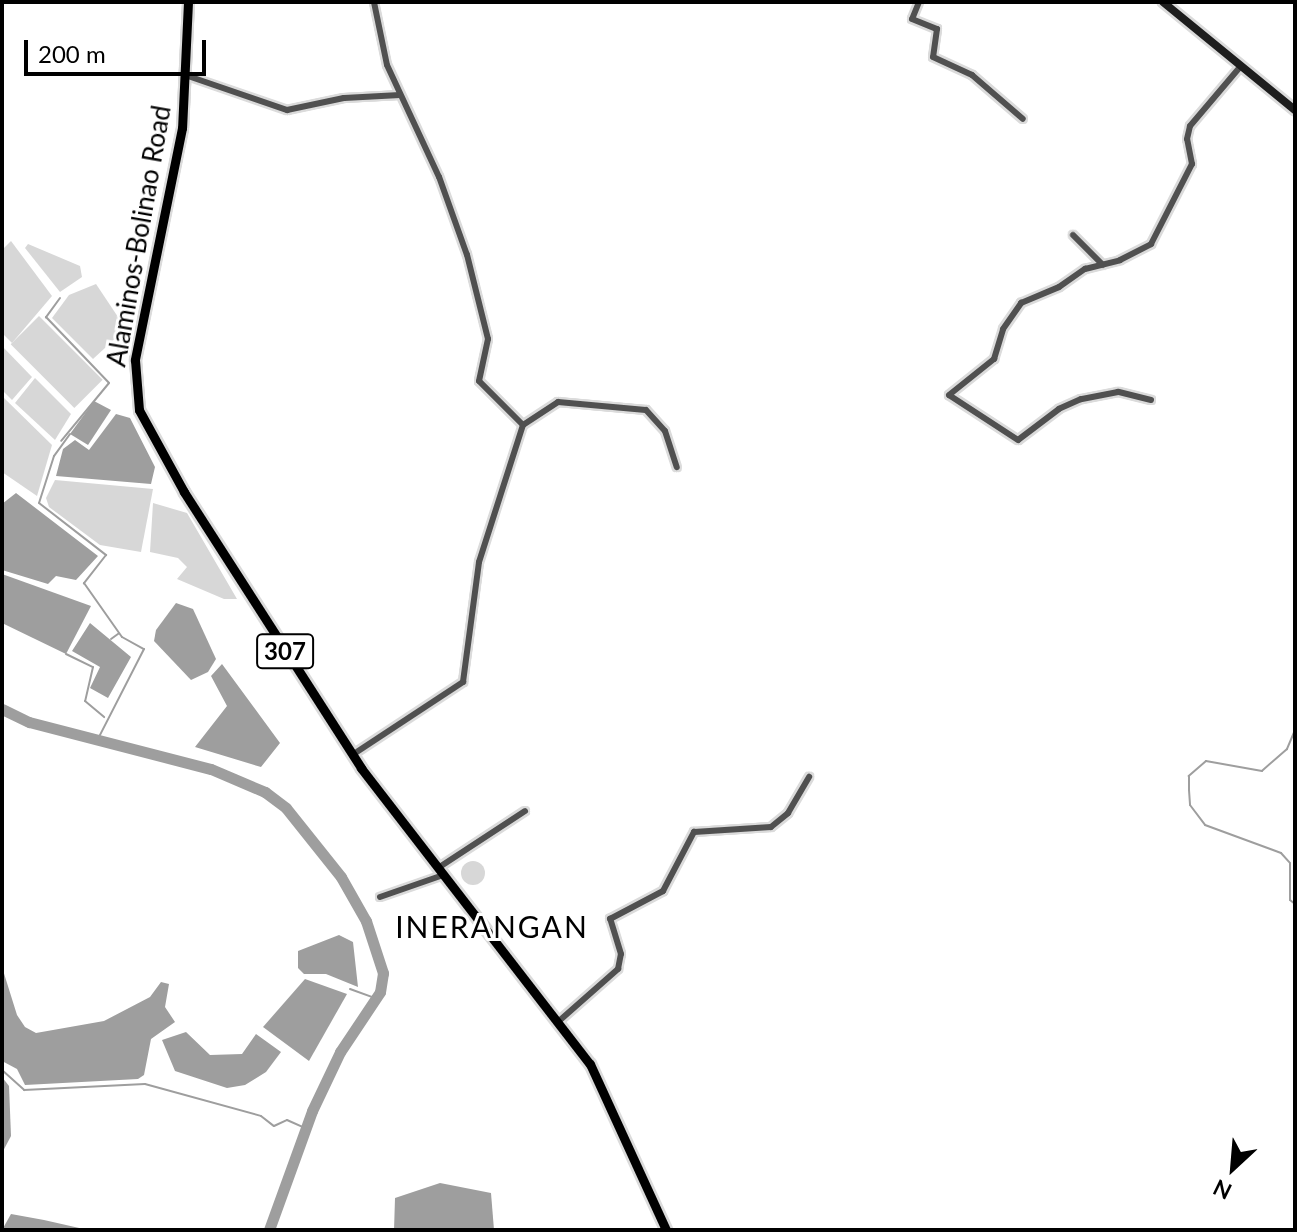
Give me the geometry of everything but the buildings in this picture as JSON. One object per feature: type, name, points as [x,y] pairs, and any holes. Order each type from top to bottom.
[{"type":"main road","name":"Alaminos-Bolinao Road","points":[[188,2],[188,76],[174,178],[135,360],[137,403],[184,492],[352,755],[559,1021],[600,1081],[666,1230]]},
{"type":"street","points":[[374,2],[400,95],[439,177],[467,255],[488,339],[479,381],[523,425]]},
{"type":"street","points":[[919,2],[911,17],[937,29],[933,57],[972,75],[1023,119]]},
{"type":"street","points":[[1163,2],[1295,110]]},
{"type":"street","points":[[1151,400],[1118,392],[1081,399],[1059,409],[1018,440],[949,396],[994,359],[1003,329],[1020,304],[1153,240],[1192,164],[1187,139],[1190,126],[1240,67]]},
{"type":"street","points":[[188,76],[287,110],[344,98],[400,95]]},
{"type":"street","points":[[1073,235],[1103,265]]},
{"type":"street","points":[[352,755],[463,682],[479,562],[523,425],[558,402],[646,410],[665,431],[677,467]]},
{"type":"street","points":[[559,1021],[618,969],[621,954],[610,919],[663,891],[694,832],[771,827],[788,813],[809,777]]},
{"type":"street","points":[[380,897],[441,872],[525,811]]},
{"type":"shaded area","points":[[11,241],[52,296],[12,343],[2,333],[2,250]]},
{"type":"shaded area","points":[[28,244],[80,266],[82,277],[60,292],[25,248]]},
{"type":"shaded area","points":[[96,284],[118,317],[118,336],[93,359],[52,318],[69,295]]},
{"type":"shaded area","points":[[39,316],[103,380],[74,408],[11,344]]},
{"type":"shaded area","points":[[2,346],[32,377],[12,400],[2,390]]},
{"type":"shaded area","points":[[35,378],[71,414],[55,440],[15,403]]},
{"type":"shaded area","points":[[2,396],[52,445],[37,496],[2,472]]},
{"type":"shaded area","points":[[94,401],[111,410],[88,445],[70,434]]},
{"type":"shaded area","points":[[116,414],[130,418],[155,467],[151,484],[56,476],[63,449],[75,440],[89,450]]},
{"type":"shaded area","points":[[55,480],[153,489],[141,552],[100,545],[49,507],[46,498]]},
{"type":"shaded area","points":[[16,493],[98,556],[76,580],[56,576],[48,584],[2,570],[2,504]]},
{"type":"shaded area","points":[[153,503],[187,513],[237,599],[224,599],[177,579],[187,567],[178,558],[150,552]]},
{"type":"shaded area","points":[[2,574],[91,606],[66,654],[2,623]]},
{"type":"shaded area","points":[[176,603],[193,609],[216,659],[208,672],[191,680],[154,641],[156,630]]},
{"type":"shaded area","points":[[90,623],[131,657],[108,698],[90,688],[100,667],[72,651]]},
{"type":"shaded area","points":[[222,664],[280,743],[261,767],[195,747],[227,706],[211,676]]},
{"type":"shaded area","points":[[473,861],[481,865],[485,873],[481,881],[473,885],[465,881],[461,873],[465,865]]},
{"type":"shaded area","points":[[339,935],[353,942],[358,987],[326,974],[304,974],[298,968],[298,951]]},
{"type":"shaded area","points":[[2,967],[17,1015],[25,1027],[36,1033],[104,1021],[150,997],[161,982],[169,984],[165,1007],[175,1022],[151,1039],[144,1075],[138,1079],[25,1085],[17,1069],[2,1061]]},
{"type":"shaded area","points":[[305,979],[347,994],[309,1061],[263,1027]]},
{"type":"shaded area","points":[[186,1032],[210,1055],[242,1054],[256,1034],[281,1052],[266,1072],[245,1085],[227,1088],[175,1071],[162,1040]]},
{"type":"shaded area","points":[[2,1077],[9,1086],[11,1136],[2,1153]]},
{"type":"shaded area","points":[[440,1183],[491,1193],[494,1230],[394,1230],[395,1198]]},
{"type":"shaded area","points":[[11,1214],[44,1220],[88,1230],[2,1230]]},
{"type":"waterway","points":[[60,298],[46,317],[109,383],[61,441]]},
{"type":"waterway","points":[[70,434],[54,456],[39,503],[106,555],[84,583],[122,637],[144,649],[98,739]]},
{"type":"waterway","points":[[111,639],[118,634]]},
{"type":"waterway","points":[[66,654],[93,667],[85,701],[104,717]]},
{"type":"waterway","points":[[2,709],[29,722],[211,769],[265,792],[286,808],[341,877],[366,921],[383,973],[380,992],[340,1052],[312,1111],[269,1230]]},
{"type":"waterway","points":[[1295,730],[1287,749],[1262,771],[1206,761],[1189,776],[1190,805],[1205,825],[1281,853],[1290,863],[1290,900],[1295,904]]},
{"type":"waterway","points":[[350,989],[377,999]]},
{"type":"waterway","points":[[2,1070],[24,1090],[145,1084],[261,1116],[274,1126],[287,1120],[305,1128]]},
{"type":"waterway","points":[[270,1228],[275,1230]]},
{"type":"district","name":"INERANGAN","points":[[492,926]]}]
